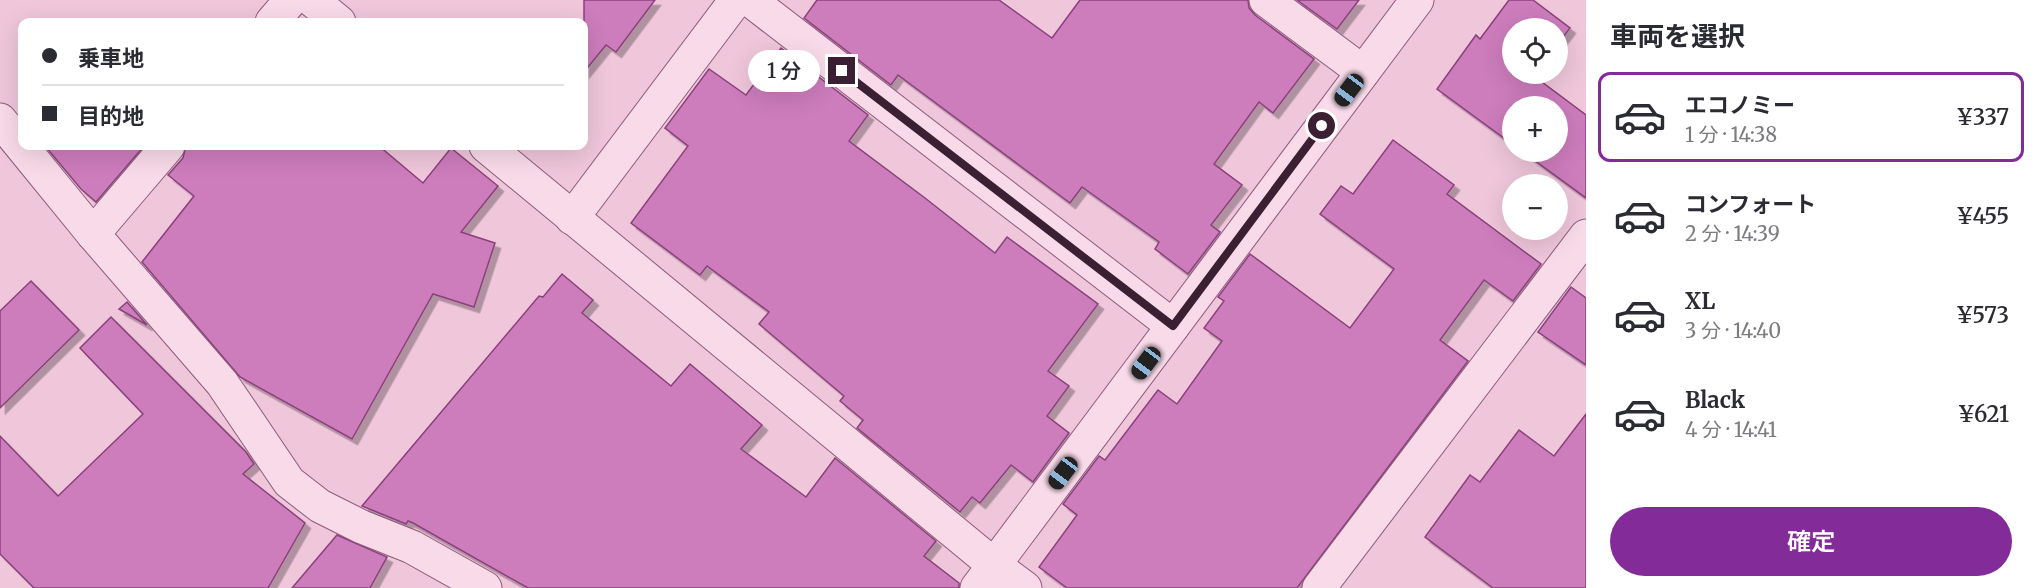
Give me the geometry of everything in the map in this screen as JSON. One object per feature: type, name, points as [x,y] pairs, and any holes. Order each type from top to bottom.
[{"type":"street","points":[[275,18],[291,0]]},
{"type":"street","points":[[312,0],[334,18]]},
{"type":"street","points":[[572,218],[736,0]]},
{"type":"street","points":[[750,0],[1173,326]]},
{"type":"street","points":[[1266,0],[1363,72]]},
{"type":"street","points":[[986,577],[1417,0]]},
{"type":"street","points":[[0,120],[18,142]]},
{"type":"street","points":[[24,150],[93,234],[222,383],[289,482],[320,506],[362,527],[412,546],[485,588]]},
{"type":"street","points":[[93,234],[165,150]]},
{"type":"street","points":[[491,150],[986,577],[1025,588]]},
{"type":"street","points":[[1319,588],[1586,236]]},
{"type":"building","points":[[584,0],[655,0],[616,52],[606,45],[588,67],[588,18],[584,18]]},
{"type":"building","points":[[817,0],[999,0],[1052,38],[1080,0],[1248,0],[1249,8],[1255,15],[1314,59],[1273,113],[1259,102],[1214,164],[1242,185],[1211,225],[1220,232],[1188,274],[1155,249],[1159,242],[1082,187],[1070,203],[898,75],[891,85],[804,18]]},
{"type":"building","points":[[1297,0],[1359,0],[1337,29]]},
{"type":"building","points":[[1509,0],[1533,0],[1557,18],[1502,18],[1502,84],[1545,84],[1561,96],[1502,96],[1502,137],[1437,89],[1476,35],[1480,39]]},
{"type":"building","points":[[781,48],[868,115],[849,141],[995,253],[1007,237],[1098,304],[1048,371],[1069,386],[1047,416],[1069,433],[1033,482],[1011,465],[980,503],[972,497],[960,512],[857,428],[863,420],[840,401],[844,396],[759,324],[769,312],[707,266],[700,275],[631,223],[688,146],[665,128],[709,69],[746,95]]},
{"type":"building","points":[[1568,102],[1586,115],[1586,198],[1568,185],[1568,174],[1553,174],[1537,162],[1568,162]]},
{"type":"building","points":[[1393,140],[1454,185],[1447,194],[1502,235],[1502,240],[1509,240],[1541,264],[1513,301],[1484,280],[1440,340],[1468,361],[1297,588],[1067,588],[1039,567],[1077,515],[1063,504],[1099,456],[1105,460],[1158,390],[1177,404],[1222,341],[1204,328],[1224,301],[1218,297],[1250,254],[1350,328],[1394,269],[1320,214],[1341,186],[1353,194]]},
{"type":"building","points":[[48,150],[141,150],[96,202],[81,189]]},
{"type":"building","points":[[185,150],[384,150],[423,183],[449,150],[453,150],[498,186],[461,232],[495,243],[474,307],[433,294],[352,439],[240,377],[142,262],[194,196],[168,175],[183,158]]},
{"type":"building","points":[[562,274],[593,300],[582,313],[671,386],[690,364],[762,425],[741,449],[806,497],[835,458],[936,541],[924,556],[959,583],[959,588],[528,588],[413,523],[408,521],[406,524],[362,506],[539,296],[543,297]]},
{"type":"building","points":[[31,281],[79,330],[0,408],[0,311]]},
{"type":"building","points":[[1571,287],[1586,298],[1586,365],[1538,332]]},
{"type":"building","points":[[127,302],[147,325],[119,309]]},
{"type":"building","points":[[111,317],[246,452],[254,464],[243,474],[305,523],[268,588],[34,588],[0,554],[0,436],[58,496],[143,414],[80,348]]},
{"type":"building","points":[[1586,414],[1586,588],[1493,588],[1425,537],[1470,475],[1480,482],[1519,430],[1554,456]]},
{"type":"building","points":[[337,535],[387,557],[370,588],[292,588]]},
{"type":"route","points":[[842,71],[1173,326],[1322,126]]}]
